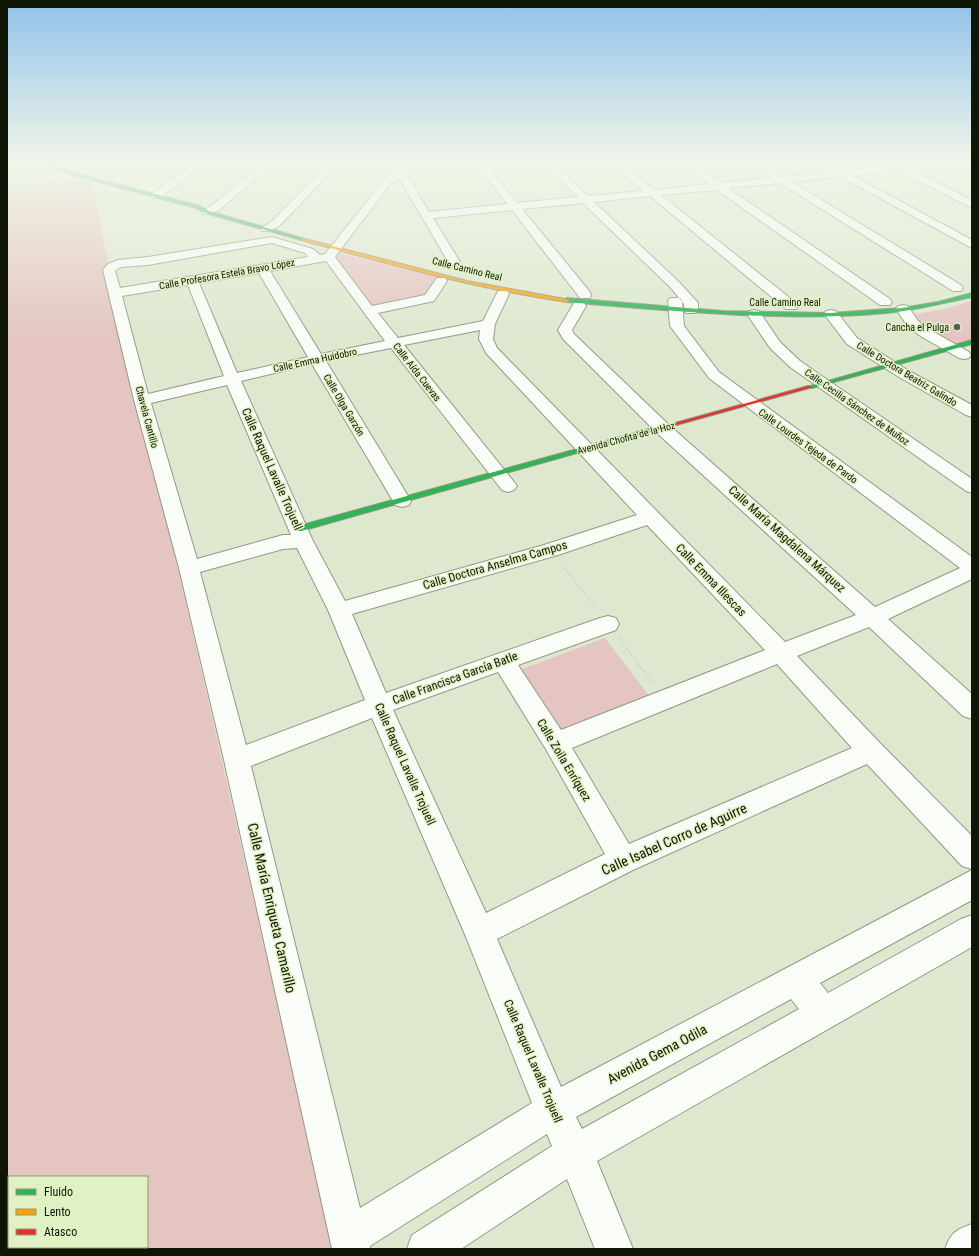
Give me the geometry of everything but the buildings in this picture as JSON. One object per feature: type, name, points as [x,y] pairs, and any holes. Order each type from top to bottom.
[{"type":"street","name":"Calle Camino Real","points":[[251,222],[270,227],[331,251],[503,289],[587,302],[683,306],[829,307]]},
{"type":"street","points":[[270,227],[276,222]]},
{"type":"street","points":[[331,251],[355,222]]},
{"type":"street","points":[[431,222],[454,262]]},
{"type":"street","points":[[525,222],[582,301]]},
{"type":"street","points":[[609,222],[675,285],[683,306]]},
{"type":"street","points":[[688,222],[792,306]]},
{"type":"street","points":[[769,222],[885,302]]},
{"type":"street","points":[[853,222],[962,285]]},
{"type":"street","points":[[929,222],[972,245]]},
{"type":"street","name":"Chavela Cantillo","points":[[189,568],[142,400],[109,270],[118,264],[148,261],[272,240],[309,251],[331,251]]},
{"type":"street","name":"Calle Camino Real","points":[[331,251],[513,285],[582,301],[683,306],[754,314],[829,307],[901,304],[959,299],[972,295]]},
{"type":"street","name":"Calle Profesora Estela Bravo López","points":[[115,293],[262,268],[331,251]]},
{"type":"street","name":"Calle Aída Cuevas","points":[[331,251],[369,311],[508,486]]},
{"type":"street","name":"Calle Olga Garzón","points":[[262,268],[402,501]]},
{"type":"street","name":"Calle Raquel Lavalle Trojuell","points":[[192,280],[299,538],[339,610],[479,932],[553,1110],[575,1153],[614,1249]]},
{"type":"street","points":[[369,311],[429,298],[442,281]]},
{"type":"street","points":[[942,291],[962,285]]},
{"type":"street","name":"Calle Emma Illescas","points":[[502,294],[488,324],[486,339],[491,350],[781,653],[871,751],[972,856]]},
{"type":"street","name":"Calle María Magdalena Márquez","points":[[582,301],[565,330],[568,336],[673,434],[880,614],[972,688]]},
{"type":"street","name":"Calle Camino Real","points":[[871,303],[885,302],[901,304]]},
{"type":"street","points":[[901,304],[913,324],[927,334],[949,354],[968,354]]},
{"type":"street","name":"Calle Lourdes Tejeda de Pardo","points":[[683,306],[677,326],[714,375],[972,567]]},
{"type":"street","name":"Calle Doctora Beatriz Galindo","points":[[829,307],[852,341],[890,372],[904,374],[972,412]]},
{"type":"street","name":"Calle Cecilia Sánchez de Muñoz","points":[[754,314],[775,345],[795,364],[972,487]]},
{"type":"street","name":"Calle Emma Huidobro","points":[[142,400],[316,359],[488,324]]},
{"type":"street","name":"Avenida Chofita de la Hoz","points":[[189,568],[299,538],[402,501],[497,473],[594,458],[673,434],[832,390],[949,354],[972,342]]},
{"type":"street","points":[[904,374],[919,369]]},
{"type":"street","name":"Calle Doctora Anselma Campos","points":[[339,610],[551,550],[650,517]]},
{"type":"street","name":"Calle María Enriqueta Camarillo","points":[[189,568],[237,760],[350,1243]]},
{"type":"street","points":[[556,743],[880,614],[972,571]]},
{"type":"street","name":"Calle María Magdalena Márquez","points":[[880,614],[972,709]]},
{"type":"street","name":"Calle Francisca García Batle","points":[[237,760],[379,705],[608,624]]},
{"type":"street","name":"Calle Zoila Enríquez","points":[[503,661],[556,743],[623,860]]},
{"type":"street","name":"Calle Isabel Corro de Aguirre","points":[[479,932],[623,860],[871,751]]},
{"type":"street","name":"Avenida Gema Odila","points":[[350,1243],[553,1110],[972,884]]},
{"type":"street","points":[[426,1249],[575,1153],[972,930]]},
{"type":"street","points":[[796,979],[824,1014]]},
{"type":"street","points":[[964,1249],[972,1243]]},
{"type":"path","points":[[70,222],[77,259]]},
{"type":"shaded area","points":[[7,222],[100,222],[333,1249],[7,1249]]},
{"type":"shaded area","points":[[339,253],[437,277],[423,297],[372,306],[334,258]]},
{"type":"shaded area","points":[[972,300],[972,339],[953,344],[925,329],[907,316],[949,308]]},
{"type":"shaded area","points":[[605,638],[650,697],[554,733],[514,672]]},
{"type":"traffic: fast","points":[[241,222],[303,239]]},
{"type":"traffic: fast","points":[[567,300],[688,310],[795,315],[867,313],[938,303],[972,295]]},
{"type":"traffic: fast","points":[[810,387],[972,342]]},
{"type":"traffic: fast","points":[[298,529],[660,428]]},
{"type":"traffic: slow","points":[[303,239],[401,266],[467,282],[567,300]]},
{"type":"traffic: jam","points":[[660,428],[810,387]]},
{"type":"place","name":"Cancha el Pulga","points":[[957,327]]}]
